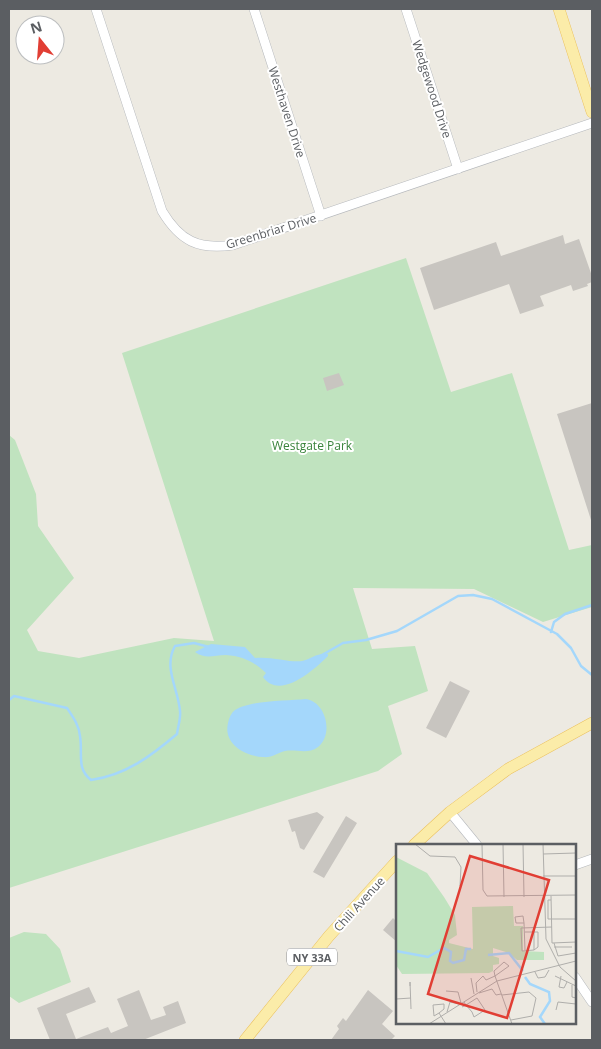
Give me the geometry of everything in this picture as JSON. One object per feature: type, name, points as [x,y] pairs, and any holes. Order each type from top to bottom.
[{"type":"main road","points":[[559,9],[592,112]]},
{"type":"main road","points":[[415,844],[450,812],[508,769],[592,723]]},
{"type":"main road","name":"Chili Avenue","points":[[245,1040],[329,936],[396,862]]},
{"type":"street","name":"Greenbriar Drive","points":[[96,9],[162,211],[172,228],[184,238],[200,244],[217,247],[233,245],[592,123]]},
{"type":"street","name":"Westhaven Drive","points":[[254,9],[321,216]]},
{"type":"street","name":"Wedgewood Drive","points":[[406,9],[458,169]]},
{"type":"street","points":[[450,812],[476,844]]},
{"type":"street","points":[[576,865],[592,859]]},
{"type":"street","points":[[576,978],[592,1002]]},
{"type":"green space","name":"Westgate Park","points":[[406,258],[451,392],[512,373],[569,550],[592,545],[592,607],[543,622],[474,589],[353,588],[372,649],[415,646],[428,691],[388,706],[402,754],[378,771],[9,888],[9,435],[15,440],[36,494],[38,526],[74,578],[27,630],[38,651],[79,658],[174,638],[214,641],[122,353]]},
{"type":"green space","points":[[24,932],[46,934],[60,949],[71,982],[19,1003],[9,996],[9,938]]},
{"type":"water","points":[[211,644],[245,647],[255,658],[302,661],[321,654],[328,654],[328,656],[306,675],[288,684],[278,686],[270,684],[263,677],[266,673],[243,658],[226,655],[206,656],[195,652]]},
{"type":"water","points":[[306,699],[313,701],[319,706],[326,719],[326,734],[318,747],[310,751],[285,751],[266,757],[249,754],[232,743],[227,730],[228,721],[235,710],[250,704]]},
{"type":"building","points":[[563,235],[565,244],[579,239],[592,276],[592,282],[587,284],[588,286],[573,291],[571,285],[540,296],[544,306],[520,314],[509,284],[434,310],[420,268],[496,242],[501,256]]},
{"type":"building","points":[[339,373],[344,385],[327,391],[323,378]]},
{"type":"building","points":[[592,403],[592,520],[591,520],[557,414]]},
{"type":"building","points":[[450,681],[470,691],[446,738],[426,728]]},
{"type":"building","points":[[317,812],[324,817],[304,850],[300,848],[295,831],[292,832],[288,820]]},
{"type":"building","points":[[346,816],[357,823],[324,878],[313,872]]},
{"type":"building","points":[[393,918],[396,921],[396,941],[383,930]]},
{"type":"building","points":[[89,987],[96,1002],[66,1014],[76,1039],[108,1027],[111,1033],[128,1026],[117,999],[139,990],[151,1020],[166,1015],[163,1007],[178,1001],[186,1023],[143,1040],[50,1040],[37,1008]]},
{"type":"building","points":[[368,990],[393,1011],[382,1024],[395,1036],[391,1040],[331,1040],[339,1029],[337,1026],[343,1018],[346,1021]]},
{"type":"waterway","points":[[322,655],[343,643],[366,640],[397,631],[458,596],[473,595],[492,599],[557,634],[571,648],[581,666],[592,675]]},
{"type":"waterway","points":[[551,632],[554,622],[565,614],[592,605]]},
{"type":"waterway","points":[[9,700],[14,696],[67,708],[79,732],[83,771],[91,780],[116,774],[158,750],[177,734],[180,719],[179,702],[172,678],[170,662],[175,646],[194,643],[209,647]]}]
